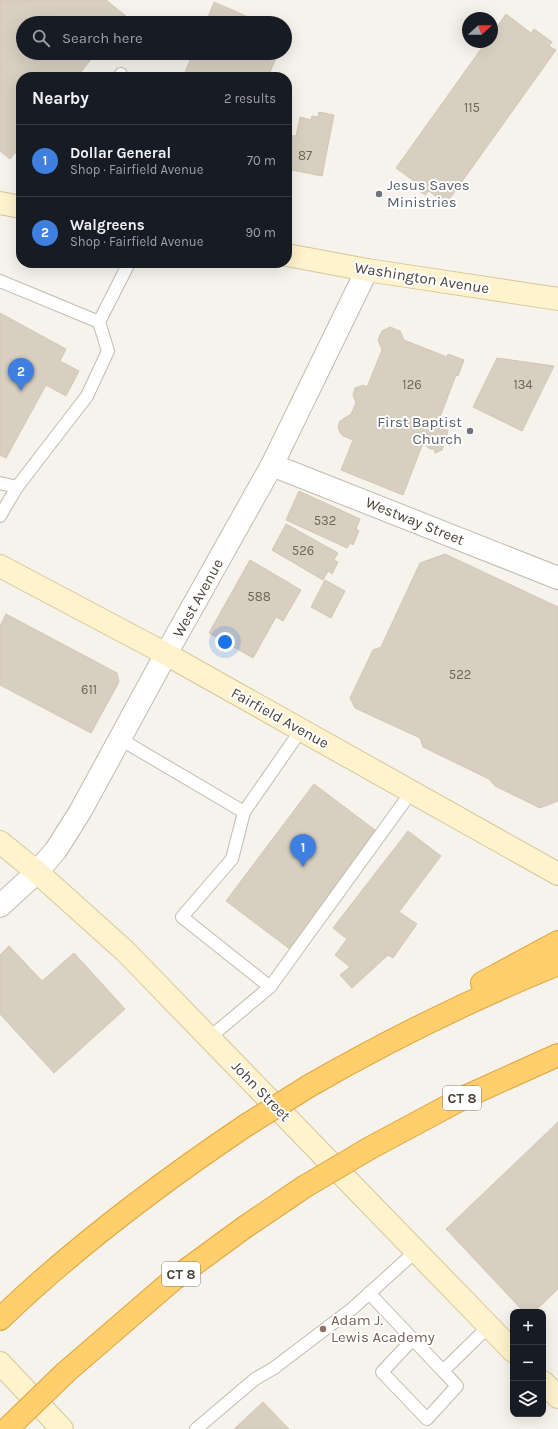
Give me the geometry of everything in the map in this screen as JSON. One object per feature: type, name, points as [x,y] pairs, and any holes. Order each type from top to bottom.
[{"type":"highway","points":[[395,1038],[463,994],[558,942]]},
{"type":"highway","points":[[4,1315],[102,1231],[169,1179],[245,1126],[309,1086],[395,1038],[476,999],[558,964]]},
{"type":"highway","name":"CT 8","points":[[7,1429],[66,1372],[174,1279],[239,1231],[304,1187],[370,1148],[461,1099],[558,1054]]},
{"type":"main road","points":[[0,203],[16,206]]},
{"type":"main road","name":"Washington Avenue","points":[[292,256],[367,270],[558,299]]},
{"type":"main road","name":"Fairfield Avenue","points":[[0,566],[166,654],[558,874]]},
{"type":"main road","name":"John Street","points":[[0,842],[37,872],[125,951],[510,1348]]},
{"type":"main road","points":[[0,1363],[62,1429]]},
{"type":"main road","points":[[546,1385],[558,1397]]},
{"type":"street","name":"West Avenue","points":[[0,906],[37,872],[56,850],[80,812],[272,464],[367,270]]},
{"type":"street","name":"Westway Street","points":[[272,464],[558,578]]},
{"type":"lane","points":[[0,516],[17,487],[87,396],[108,351],[99,322],[126,268]]},
{"type":"lane","points":[[0,281],[99,322]]},
{"type":"lane","points":[[0,483],[17,487]]},
{"type":"lane","points":[[270,987],[182,917],[232,859],[244,812],[301,730]]},
{"type":"lane","points":[[120,740],[244,812]]},
{"type":"lane","points":[[209,1038],[270,987],[412,791]]},
{"type":"lane","points":[[196,1429],[255,1379],[280,1363],[353,1308],[416,1251]]},
{"type":"lane","points":[[369,1293],[413,1339],[443,1371],[456,1386],[427,1419],[382,1372],[413,1339]]},
{"type":"lane","points":[[443,1371],[489,1326]]},
{"type":"building","points":[[0,0],[106,0],[126,16],[16,16],[16,60],[90,60],[81,72],[16,72],[16,152],[10,159],[0,151]]},
{"type":"building","points":[[214,2],[246,16],[209,16]]},
{"type":"building","points":[[506,14],[531,33],[534,29],[552,42],[549,46],[556,50],[446,204],[429,191],[425,195],[415,188],[418,184],[396,168],[482,48],[498,48],[498,25]]},
{"type":"building","points":[[190,60],[275,60],[270,72],[185,72]]},
{"type":"building","points":[[319,112],[334,115],[322,176],[292,170],[292,136],[296,136],[300,117],[311,120],[312,116],[318,117]]},
{"type":"building","points":[[0,313],[66,349],[60,361],[79,371],[66,396],[46,385],[6,458],[0,455]]},
{"type":"building","points":[[390,327],[400,331],[404,340],[447,357],[448,354],[464,360],[458,376],[456,375],[440,417],[448,431],[442,450],[435,453],[434,449],[430,449],[423,443],[403,495],[341,470],[353,440],[343,436],[340,433],[338,426],[340,421],[351,414],[356,403],[353,395],[355,388],[363,385],[367,387],[382,350],[378,340],[382,331]]},
{"type":"building","points":[[497,358],[554,366],[522,431],[473,407]]},
{"type":"building","points":[[299,491],[360,519],[356,529],[359,531],[353,545],[350,543],[347,548],[286,520]]},
{"type":"building","points":[[286,524],[338,553],[334,560],[338,562],[332,574],[328,571],[323,580],[272,550]]},
{"type":"building","points":[[445,554],[558,607],[558,801],[540,808],[495,786],[489,779],[423,747],[420,738],[355,708],[350,698],[373,650],[381,647],[420,563]]},
{"type":"building","points":[[250,560],[301,590],[283,621],[276,617],[253,658],[209,633]]},
{"type":"building","points":[[325,580],[345,591],[331,618],[311,607]]},
{"type":"building","points":[[6,614],[117,673],[119,682],[91,733],[0,685],[0,626]]},
{"type":"building","points":[[314,784],[379,833],[291,950],[226,901]]},
{"type":"building","points":[[408,831],[441,856],[399,912],[417,924],[393,958],[388,955],[352,988],[340,975],[350,967],[335,955],[347,939],[333,928]]},
{"type":"building","points":[[9,946],[42,981],[74,953],[125,1009],[54,1073],[0,1014],[0,955]]},
{"type":"building","points":[[558,1122],[558,1289],[537,1309],[521,1309],[446,1229]]},
{"type":"building","points":[[263,1402],[289,1429],[234,1429]]},
{"type":"place","name":"Jesus Saves Ministries","points":[[379,194]]},
{"type":"place","name":"Walgreens","points":[[21,391]]},
{"type":"place","name":"First Baptist Church","points":[[470,431]]},
{"type":"place","name":"Dollar General","points":[[303,867]]},
{"type":"place","name":"Adam J. Lewis Academy","points":[[323,1329]]}]
